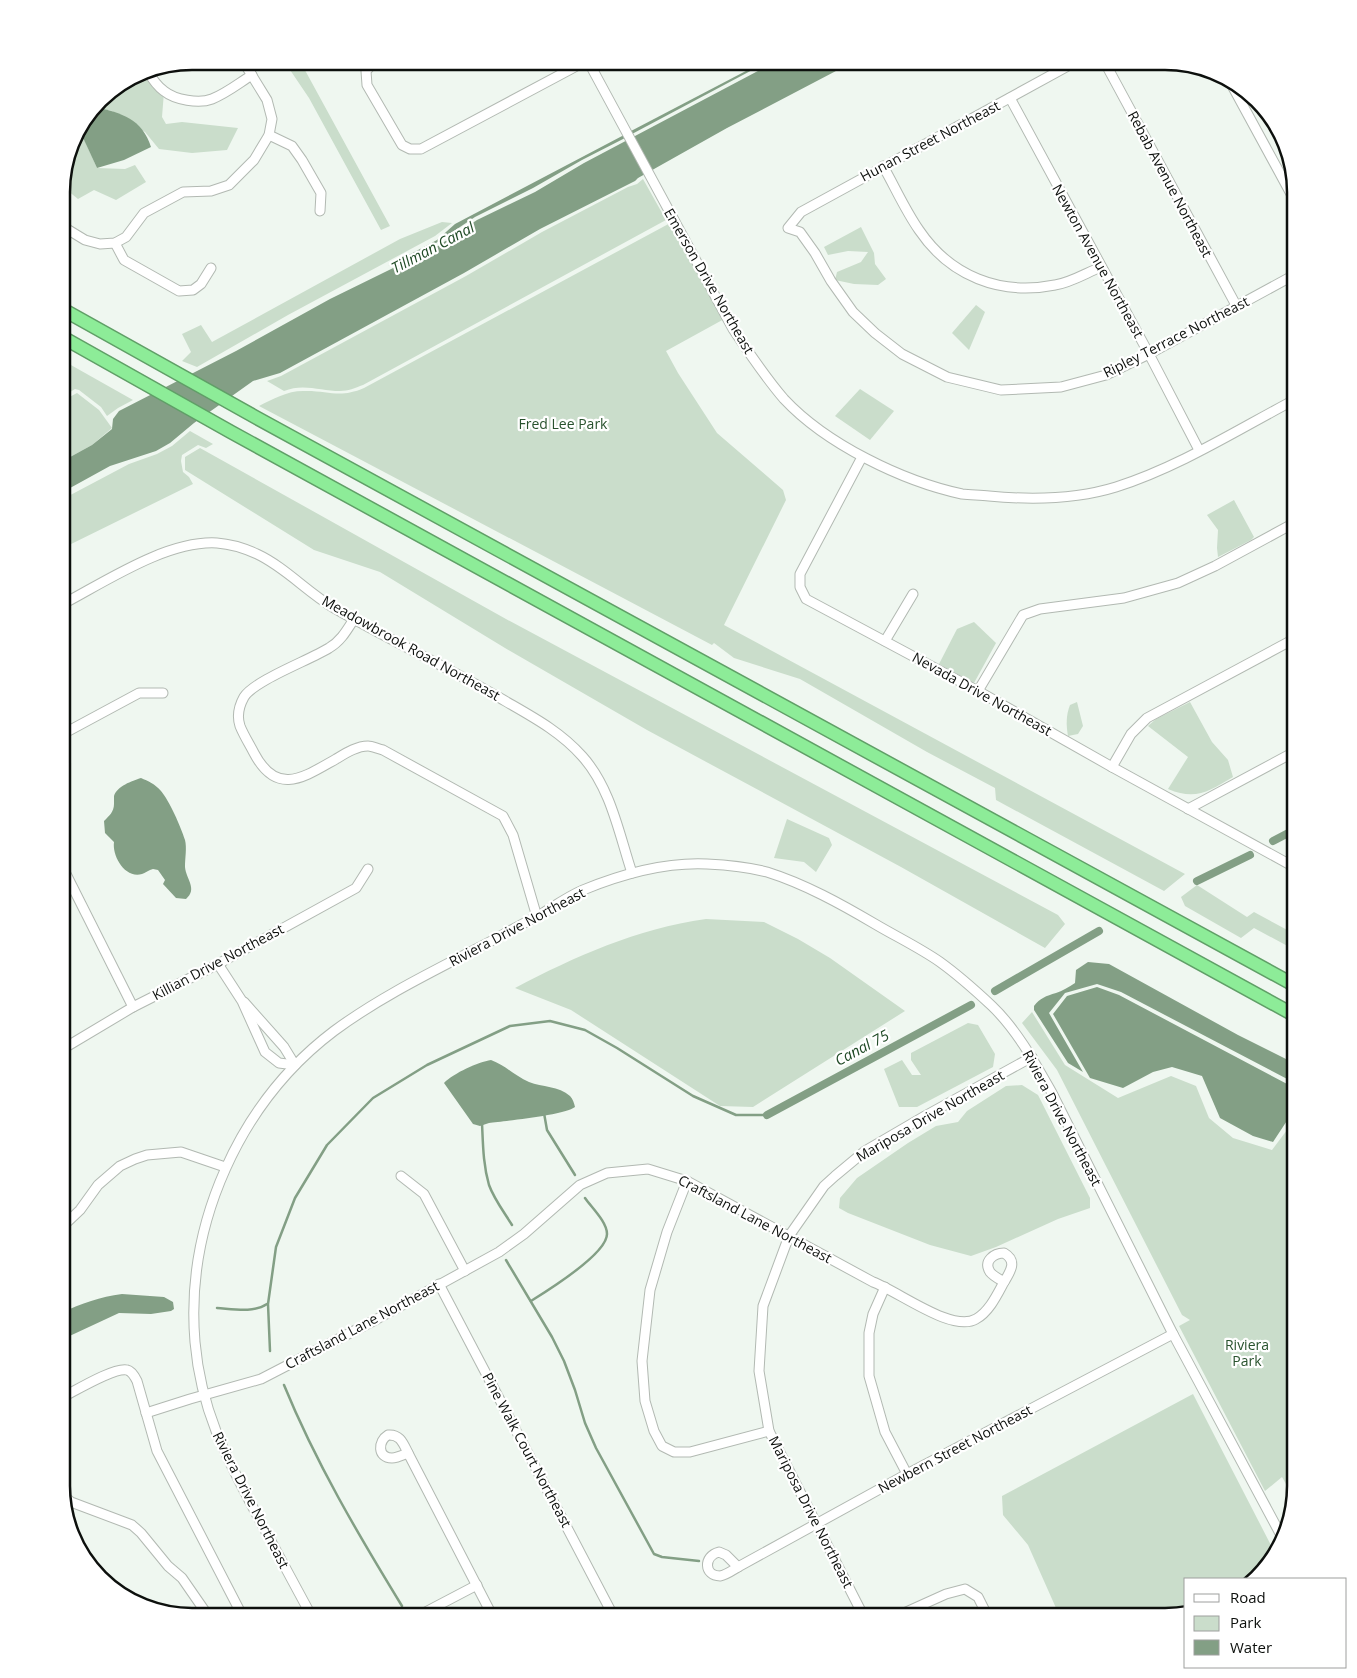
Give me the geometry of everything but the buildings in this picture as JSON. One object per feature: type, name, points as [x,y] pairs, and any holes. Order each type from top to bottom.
[{"type":"highway","points":[[70,313],[257,418],[1287,981]]},
{"type":"highway","points":[[70,341],[231,432],[1287,1011]]},
{"type":"street","points":[[70,231],[85,240],[100,244],[115,243],[126,237],[144,213],[183,192],[211,190],[229,185],[254,160],[269,135],[272,119],[267,100],[249,70]]},
{"type":"street","points":[[367,70],[367,85],[402,144],[410,149],[421,150],[570,70]]},
{"type":"street","name":"Emerson Drive Northeast","points":[[592,70],[733,329],[758,365],[785,400],[819,429],[862,457],[914,480],[963,494],[1017,499],[1062,498],[1114,487],[1152,474],[1287,404]]},
{"type":"street","name":"Hunan Street Northeast","points":[[788,228],[801,212],[1062,70]]},
{"type":"street","name":"Rebab Avenue Northeast","points":[[1108,70],[1237,307]]},
{"type":"street","points":[[151,77],[164,92],[176,98],[195,101],[210,99],[252,75]]},
{"type":"street","points":[[1236,93],[1287,186]]},
{"type":"street","name":"Newton Avenue Northeast","points":[[1010,98],[1199,450]]},
{"type":"street","points":[[269,135],[292,146],[302,160],[321,193],[320,211]]},
{"type":"street","points":[[883,166],[918,229],[936,251],[963,273],[994,285],[1028,289],[1057,285],[1101,267]]},
{"type":"street","name":"Ripley Terrace Northeast","points":[[788,228],[800,232],[853,312],[875,334],[902,354],[948,377],[1001,390],[1060,387],[1106,375],[1287,279]]},
{"type":"street","points":[[115,243],[124,260],[179,291],[193,290],[201,284],[211,268]]},
{"type":"street","name":"Nevada Drive Northeast","points":[[862,457],[800,574],[800,587],[806,599],[978,691],[1287,863]]},
{"type":"street","points":[[978,691],[1023,615],[1040,609],[1124,598],[1178,583],[1215,566],[1287,527]]},
{"type":"street","name":"Meadowbrook Road Northeast","points":[[70,601],[175,548],[216,543],[236,546],[258,554],[298,580],[324,602],[480,687],[550,727],[567,740],[589,763],[600,780],[610,802],[632,873]]},
{"type":"street","points":[[885,641],[913,594]]},
{"type":"street","points":[[354,619],[341,638],[330,647],[257,686],[244,696],[238,719],[241,729],[265,771],[275,778],[288,780],[304,776],[353,749],[368,746],[382,750],[503,816],[513,835],[536,917]]},
{"type":"street","points":[[1112,767],[1131,734],[1147,718],[1287,643]]},
{"type":"street","points":[[70,730],[139,693],[162,693]]},
{"type":"street","points":[[1188,809],[1287,756]]},
{"type":"street","name":"Riviera Drive Northeast","points":[[307,1608],[226,1458],[213,1427],[204,1396],[195,1342],[194,1302],[198,1264],[212,1204],[225,1167],[270,1095],[295,1065],[332,1032],[372,1006],[580,891],[632,873],[658,867],[705,864],[754,869],[805,887],[854,912],[942,964],[994,1008],[1032,1057],[1052,1093],[1173,1334],[1279,1531]]},
{"type":"street","name":"Killian Drive Northeast","points":[[70,1045],[133,1007],[218,964],[356,888],[368,869]]},
{"type":"street","points":[[70,882],[133,1007]]},
{"type":"street","points":[[218,964],[242,1001],[265,1052],[279,1063],[295,1065]]},
{"type":"street","points":[[242,1001],[284,1047],[295,1065]]},
{"type":"street","name":"Mariposa Drive Northeast","points":[[860,1608],[769,1431],[759,1371],[763,1306],[789,1236],[824,1186],[865,1151],[1032,1057]]},
{"type":"street","points":[[70,1219],[80,1210],[98,1184],[120,1166],[135,1159],[147,1155],[181,1152],[225,1167]]},
{"type":"street","name":"Craftsland Lane Northeast","points":[[146,1413],[261,1379],[377,1319],[499,1252],[524,1234],[580,1185],[608,1173],[648,1168],[687,1181],[940,1317],[958,1322],[976,1320],[991,1305],[1004,1282]]},
{"type":"street","points":[[401,1176],[424,1194],[465,1271]]},
{"type":"street","points":[[687,1181],[667,1232],[650,1290],[642,1361],[645,1401],[654,1431],[662,1446],[674,1452],[690,1452],[769,1431]]},
{"type":"street","name":"Pine Walk Court Northeast","points":[[439,1284],[609,1608]]},
{"type":"street","points":[[885,1286],[873,1314],[869,1333],[869,1376],[885,1432],[907,1474]]},
{"type":"street","name":"Newbern Street Northeast","points":[[738,1567],[907,1474],[1173,1334]]},
{"type":"street","points":[[70,1393],[116,1370],[128,1370],[133,1374],[137,1381],[156,1451],[238,1608]]},
{"type":"street","points":[[408,1453],[488,1608]]},
{"type":"street","points":[[71,1502],[132,1525],[168,1566],[182,1578],[203,1608]]},
{"type":"street","points":[[433,1608],[477,1585]]},
{"type":"street","points":[[915,1608],[946,1594],[965,1589],[978,1597],[984,1608]]},
{"type":"green space","points":[[290,70],[305,70],[390,226],[381,230],[309,98]]},
{"type":"green space","points":[[148,78],[164,92],[162,117],[166,124],[182,122],[238,128],[227,150],[192,153],[159,149],[145,132],[112,111],[102,109],[131,86]]},
{"type":"green space","points":[[83,138],[97,168],[125,169],[135,165],[146,182],[116,200],[94,190],[78,199],[70,192],[70,184],[74,160]]},
{"type":"green space","points":[[643,179],[666,220],[363,385],[343,391],[305,387],[284,391],[267,381],[281,376],[466,276],[542,232],[637,184]]},
{"type":"green space","name":"Fred Lee Park","points":[[674,221],[726,318],[666,351],[717,433],[783,490],[786,500],[724,625],[1185,874],[1164,891],[996,800],[995,788],[927,752],[800,679],[734,658],[714,643],[712,645],[259,406],[291,392],[312,391],[340,394],[364,388]]},
{"type":"green space","points":[[442,222],[452,223],[435,236],[288,315],[197,367],[182,361],[191,352],[182,334],[201,325],[212,342],[400,239]]},
{"type":"green space","points":[[861,227],[874,253],[875,264],[886,279],[878,285],[854,284],[835,280],[837,272],[861,262],[868,252],[848,251],[828,255],[824,247]]},
{"type":"green space","points":[[976,305],[985,312],[969,350],[952,333]]},
{"type":"green space","points":[[70,365],[133,400],[107,416],[101,407],[75,389],[70,392]]},
{"type":"green space","points":[[860,389],[894,411],[870,440],[835,416]]},
{"type":"green space","points":[[77,393],[99,410],[112,428],[92,445],[70,457],[70,397]]},
{"type":"green space","points":[[190,431],[213,444],[206,448],[198,445],[182,455],[183,472],[193,484],[70,545],[70,495],[129,464],[157,454],[172,446]]},
{"type":"green space","points":[[200,448],[506,619],[1058,915],[1065,924],[1045,948],[901,867],[647,730],[505,648],[380,572],[314,550],[185,470],[185,457]]},
{"type":"green space","points":[[1234,500],[1254,537],[1218,557],[1218,530],[1207,515]]},
{"type":"green space","points":[[974,622],[996,643],[974,683],[939,664],[957,629]]},
{"type":"green space","points":[[1077,702],[1083,726],[1078,734],[1068,736],[1067,720],[1070,705]]},
{"type":"green space","points":[[1190,702],[1212,742],[1228,760],[1233,777],[1209,790],[1195,794],[1178,793],[1168,789],[1188,757],[1148,726],[1156,719]]},
{"type":"green space","points":[[787,819],[829,838],[832,845],[816,872],[804,862],[774,858]]},
{"type":"green space","points":[[1197,885],[1247,917],[1254,912],[1287,930],[1287,946],[1254,928],[1241,938],[1185,906],[1181,897]]},
{"type":"green space","points":[[706,919],[764,922],[830,958],[905,1011],[753,1107],[720,1106],[571,1010],[515,988],[607,945],[655,930]]},
{"type":"green space","name":"Riviera Park","points":[[1032,1012],[1065,1065],[1118,1098],[1171,1076],[1196,1086],[1209,1118],[1233,1138],[1272,1150],[1287,1130],[1287,1486],[1282,1477],[1265,1491],[1179,1326],[1190,1320],[1182,1315],[1057,1070],[1022,1023]]},
{"type":"green space","points":[[968,1023],[978,1025],[995,1054],[993,1067],[917,1107],[899,1107],[884,1069],[902,1060],[912,1075],[921,1075],[911,1060],[911,1053]]},
{"type":"green space","points":[[1022,1085],[1038,1095],[1090,1198],[1090,1208],[1058,1219],[996,1247],[971,1256],[930,1245],[839,1208],[840,1198],[857,1178],[908,1143],[936,1126],[958,1122],[967,1111],[1006,1086]]},
{"type":"green space","points":[[1193,1394],[1271,1545],[1257,1567],[1246,1578],[1184,1578],[1184,1607],[1056,1608],[1028,1545],[1003,1515],[1002,1496]]},
{"type":"water","points":[[748,70],[752,70],[632,134],[631,131]]},
{"type":"water","points":[[760,70],[838,70],[727,128],[635,181],[540,229],[464,273],[280,373],[253,381],[194,423],[170,443],[156,451],[110,466],[70,488],[70,457],[92,445],[112,429],[113,419],[119,411],[236,351],[330,299],[438,246],[477,220],[535,192],[584,163]]},
{"type":"water","points":[[102,109],[130,119],[142,130],[151,147],[124,160],[97,168],[83,138]]},
{"type":"water","points":[[624,135],[625,138],[475,217],[436,243],[388,266],[437,240],[455,224]]},
{"type":"water","points":[[141,778],[154,785],[164,795],[185,840],[185,867],[191,888],[186,899],[176,898],[163,884],[165,880],[158,870],[153,869],[136,875],[125,870],[117,860],[114,842],[105,833],[104,821],[111,814],[116,792],[125,784]]},
{"type":"water","points":[[1088,962],[1109,964],[1238,1035],[1287,1060],[1287,1079],[1121,992],[1097,984],[1065,993],[1049,1013],[1083,1072],[1068,1063],[1034,1010],[1034,1006],[1039,1001],[1075,983],[1076,970]]},
{"type":"water","points":[[1097,987],[1119,995],[1287,1084],[1287,1121],[1273,1142],[1253,1136],[1220,1118],[1202,1076],[1172,1067],[1153,1072],[1123,1088],[1090,1078],[1053,1014],[1067,996]]},
{"type":"water","points":[[491,1060],[529,1082],[556,1088],[566,1093],[572,1098],[575,1107],[548,1115],[489,1123],[480,1126],[473,1124],[444,1083],[466,1068]]},
{"type":"water","points":[[122,1294],[164,1297],[173,1302],[174,1309],[151,1314],[119,1313],[70,1336],[70,1309]]},
{"type":"waterway","name":"Canal 75","points":[[1273,841],[1287,834]]},
{"type":"waterway","name":"Canal 75","points":[[1197,881],[1250,855]]},
{"type":"waterway","name":"Canal 75","points":[[995,991],[1099,931]]},
{"type":"waterway","name":"Canal 75","points":[[767,1115],[971,1005]]},
{"type":"waterway","points":[[270,1351],[268,1304],[276,1247],[295,1198],[327,1145],[373,1098],[427,1065],[510,1026],[550,1021],[585,1030],[693,1096],[736,1115],[767,1115]]},
{"type":"waterway","points":[[544,1113],[547,1130],[575,1175]]},
{"type":"waterway","points":[[482,1123],[484,1162],[489,1185],[512,1225]]},
{"type":"waterway","points":[[531,1301],[575,1271],[597,1252],[604,1242],[607,1234],[605,1225],[585,1198]]},
{"type":"waterway","points":[[506,1260],[552,1337],[564,1361],[585,1423],[596,1448],[654,1554],[662,1557],[699,1561]]},
{"type":"waterway","points":[[217,1308],[236,1310],[256,1309],[267,1304]]},
{"type":"waterway","points":[[284,1385],[324,1470],[402,1606]]},
{"type":"water label","name":"Tillman Canal","points":[[433,248]]}]
